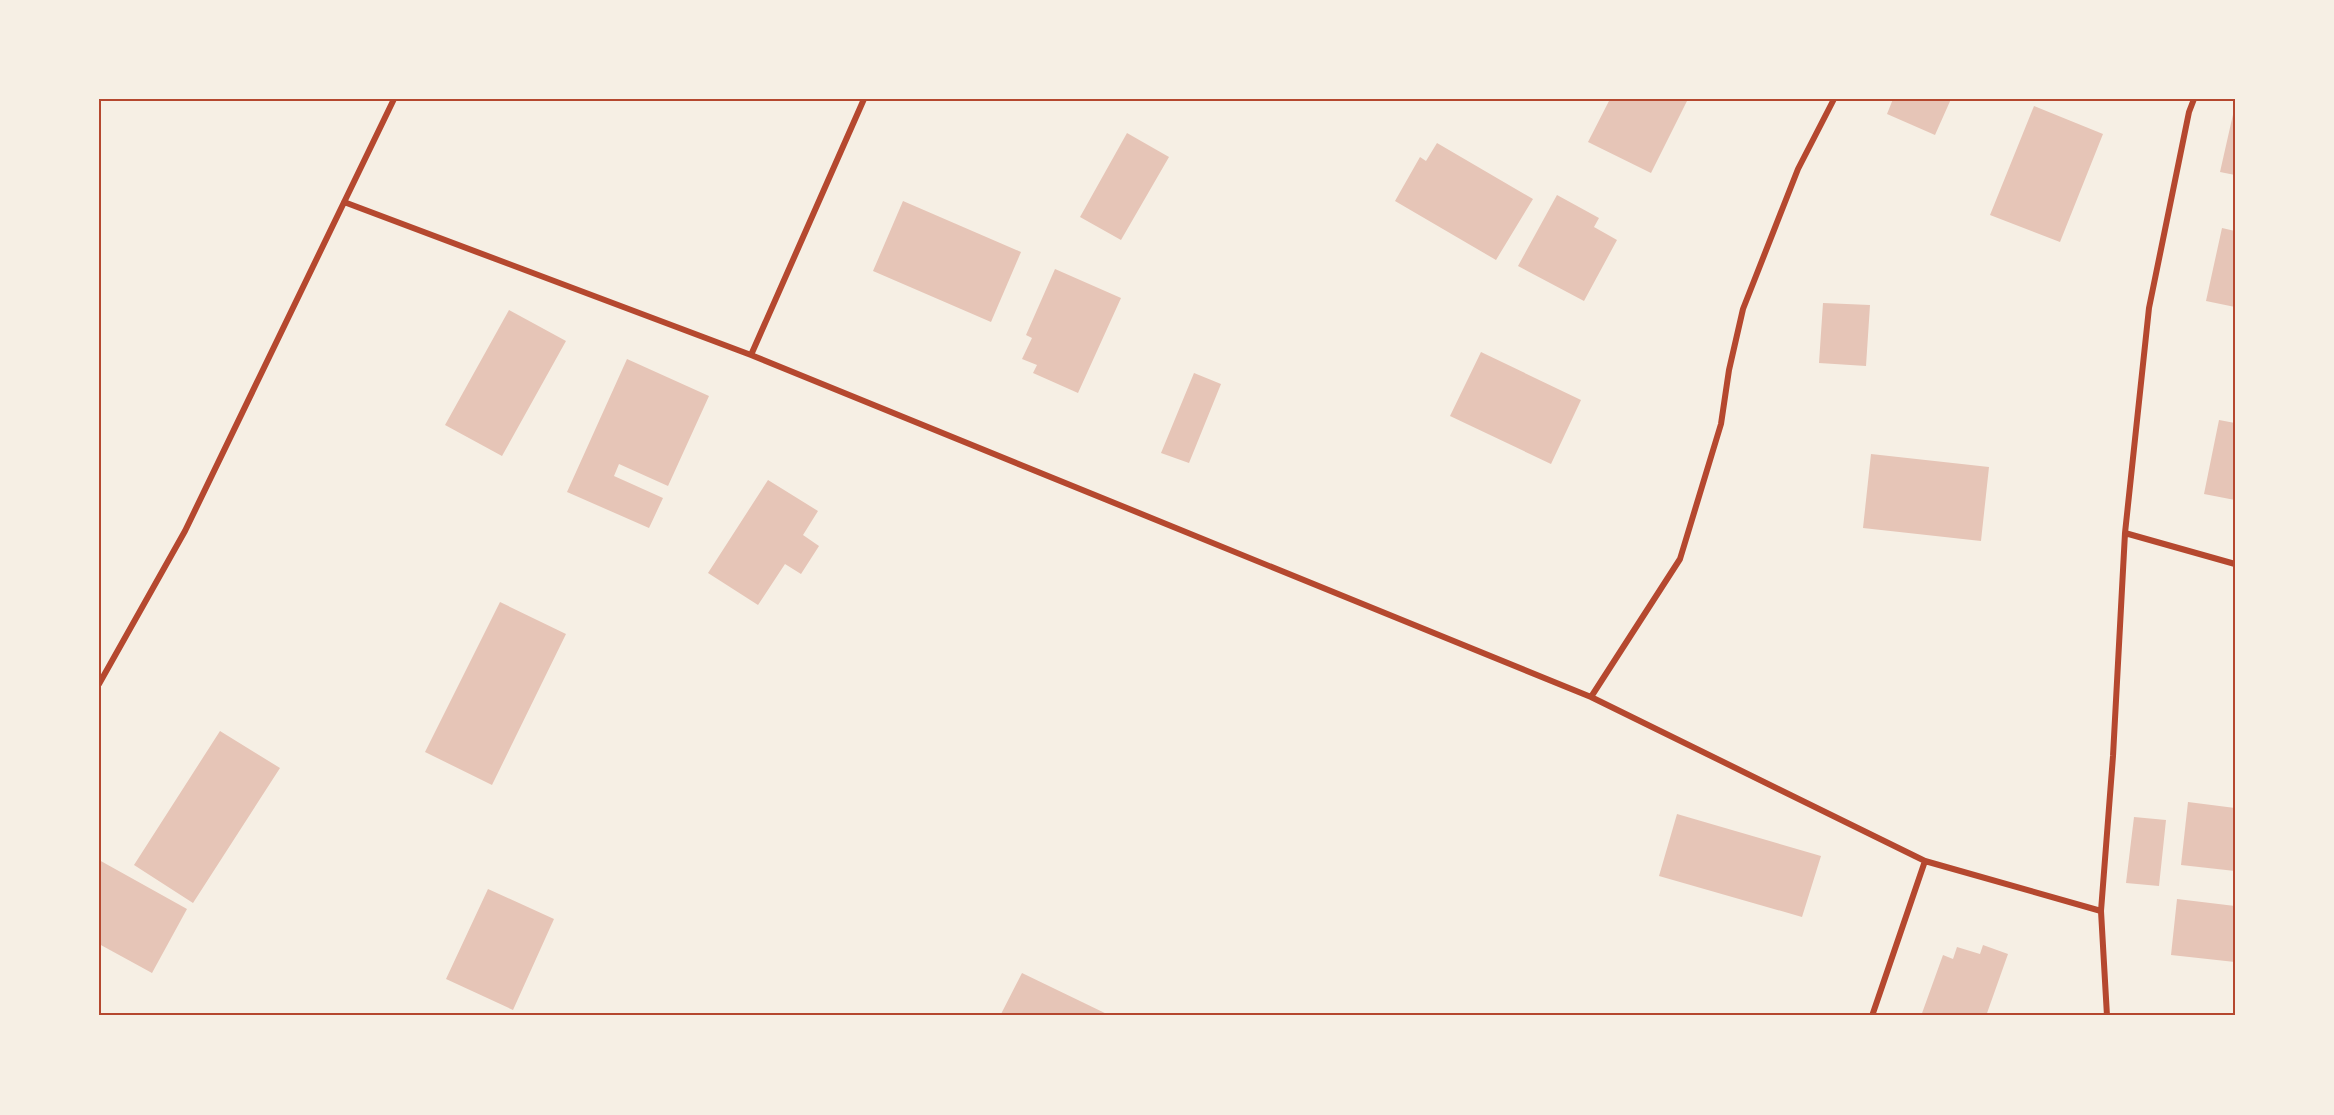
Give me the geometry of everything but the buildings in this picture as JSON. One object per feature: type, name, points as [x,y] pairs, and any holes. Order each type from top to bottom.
[{"type":"street","points":[[99,684],[185,531],[394,99]]},
{"type":"street","points":[[752,355],[864,99]]},
{"type":"street","points":[[1591,697],[1680,559],[1721,424],[1729,370],[1743,309],[1798,169],[1834,99]]},
{"type":"street","points":[[2107,1016],[2101,911],[2113,756],[2125,533],[2149,308],[2189,112],[2194,99]]},
{"type":"street","points":[[344,202],[752,355],[1591,697],[1925,861],[2101,911]]},
{"type":"street","points":[[2125,533],[2235,564]]},
{"type":"street","points":[[1872,1016],[1925,861]]}]
